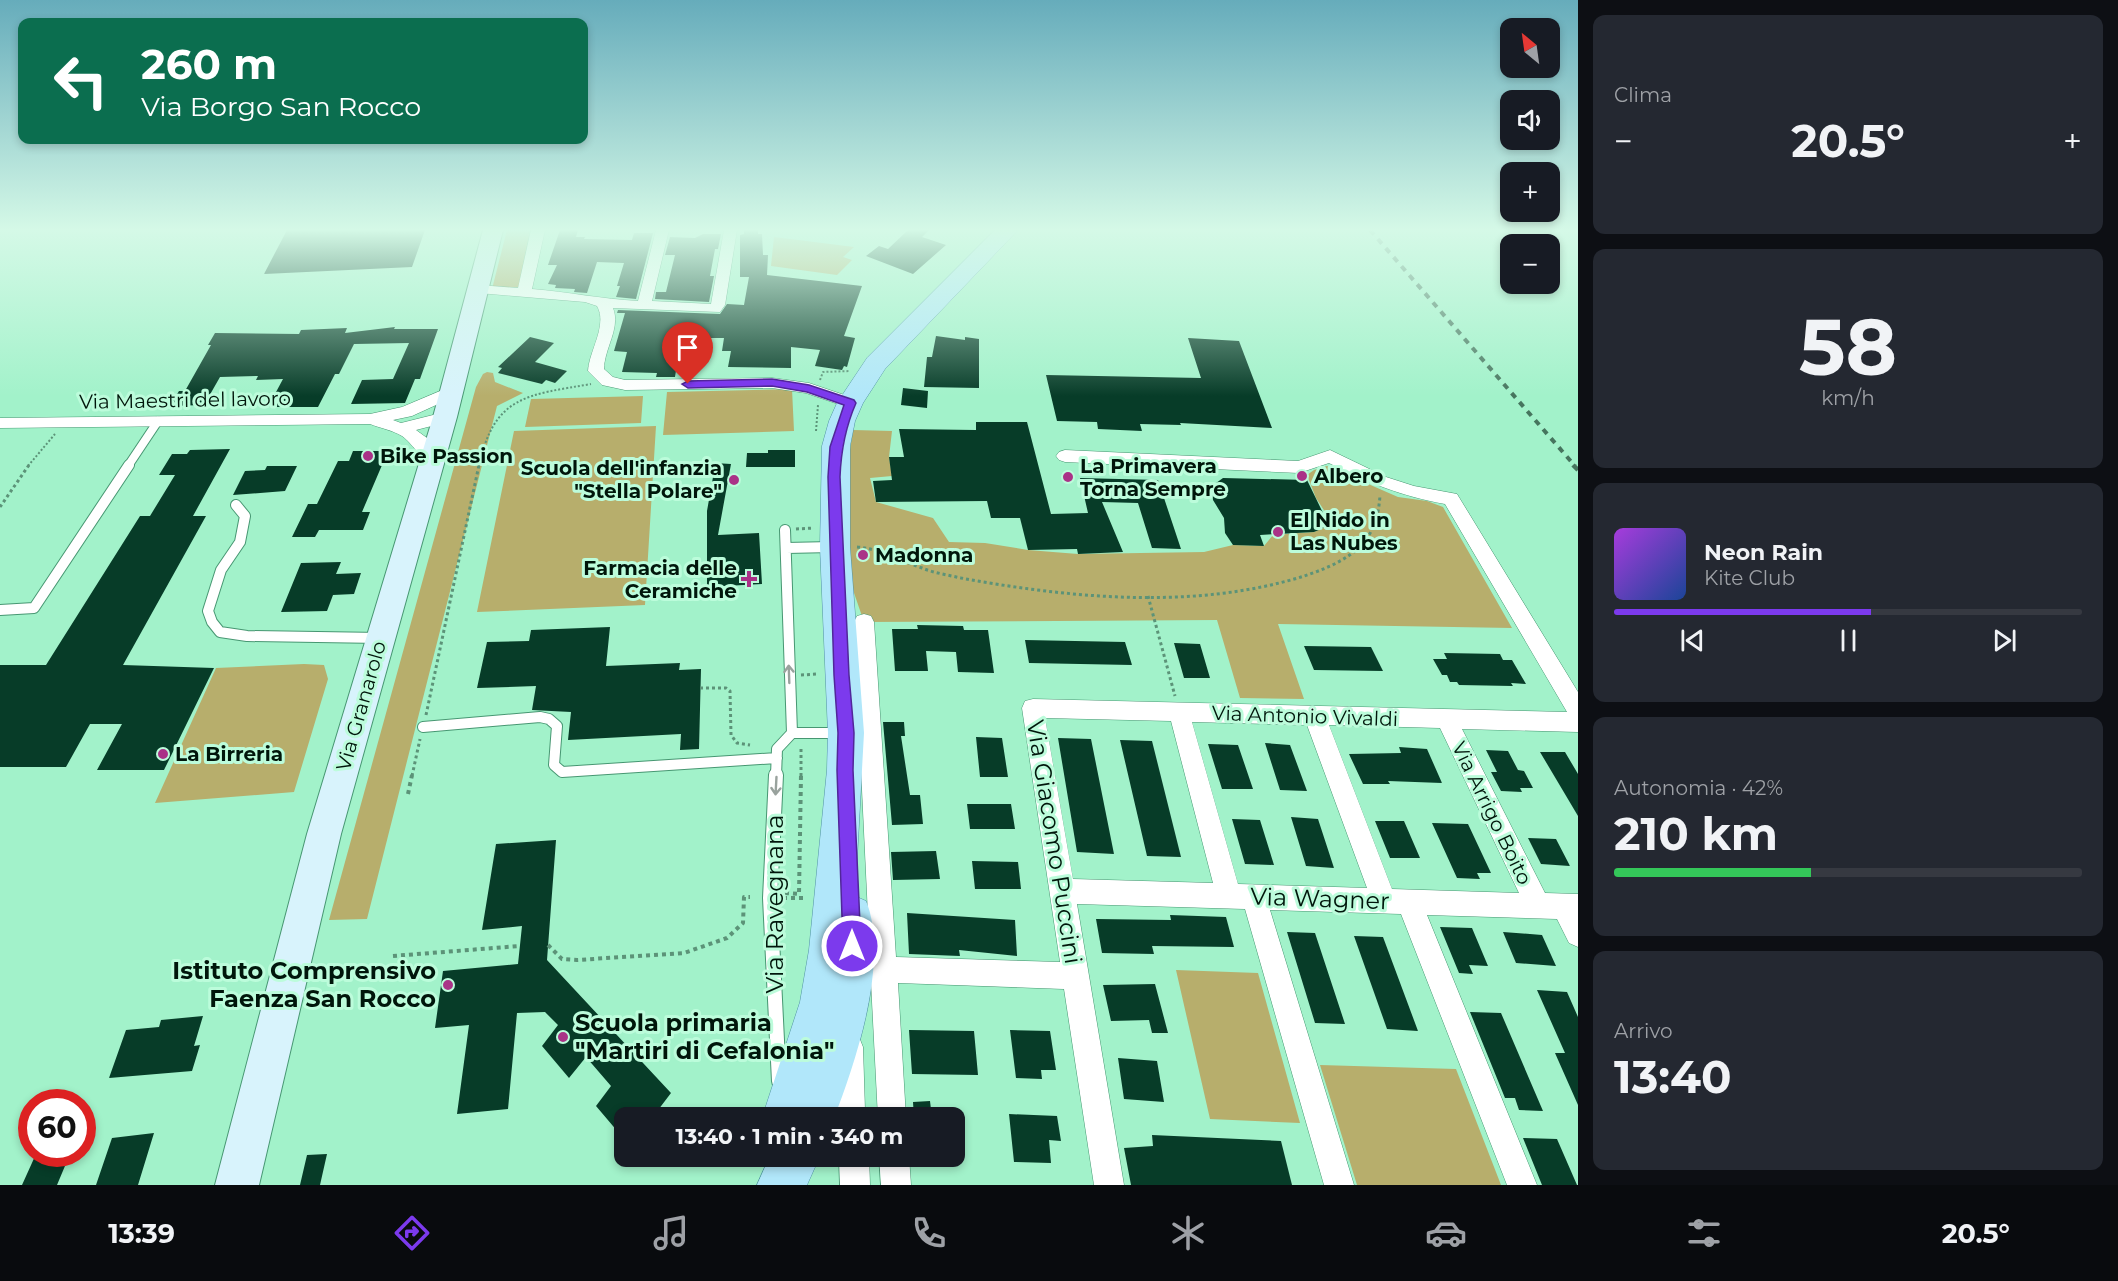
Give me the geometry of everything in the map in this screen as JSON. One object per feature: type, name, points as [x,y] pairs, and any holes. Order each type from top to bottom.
[{"type":"main road","name":"Via Granarolo","points":[[237,1185],[324,834],[434,457],[480,285]]},
{"type":"main road","points":[[811,1107],[867,972],[852,901],[854,745],[826,538],[836,447],[842,421],[850,403],[876,364],[953,285]]},
{"type":"main road","points":[[805,1107],[830,950],[854,745]]},
{"type":"street","points":[[524,292],[526,285]]},
{"type":"street","points":[[644,305],[649,285]]},
{"type":"street","points":[[479,289],[586,298],[603,303],[715,309],[718,305],[721,285]]},
{"type":"street","points":[[603,303],[608,311],[607,328],[595,362],[596,371],[608,381],[625,385],[772,382],[809,388],[850,403]]},
{"type":"street","points":[[404,420],[452,391]]},
{"type":"street","points":[[404,420],[445,417]]},
{"type":"street","name":"Via Maestri del lavoro","points":[[0,423],[404,420],[434,457]]},
{"type":"street","points":[[1065,456],[1299,467],[1330,456],[1380,481],[1413,492],[1451,499],[1578,711]]},
{"type":"street","points":[[864,622],[854,745],[880,896],[867,972],[890,1107]]},
{"type":"street","name":"Via Antonio Vivaldi","points":[[1033,708],[1578,722]]},
{"type":"street","name":"Via Giacomo Puccini","points":[[1033,708],[1109,1185]]},
{"type":"street","points":[[1179,712],[1339,1185]]},
{"type":"street","points":[[1315,716],[1522,1185]]},
{"type":"street","name":"Via Arrigo Boito","points":[[1447,720],[1538,906]]},
{"type":"street","name":"Via Wagner","points":[[1062,891],[1571,907]]},
{"type":"street","points":[[1571,907],[1578,933]]},
{"type":"street","name":"Via Giacomo Puccini","points":[[867,972],[1076,976]]},
{"type":"street","points":[[854,1167],[855,1185]]},
{"type":"street","points":[[895,1167],[896,1185]]},
{"type":"lane","points":[[0,610],[34,608],[158,421]]},
{"type":"lane","points":[[236,506],[245,516],[240,542],[221,570],[208,610],[220,632],[247,636],[381,638]]},
{"type":"lane","points":[[785,530],[792,733],[854,745]]},
{"type":"lane","points":[[786,548],[826,538]]},
{"type":"lane","points":[[423,727],[540,717],[549,719],[557,726],[554,765],[562,772],[777,758]]},
{"type":"lane","name":"Via Ravegnana","points":[[792,733],[777,749],[770,898],[798,1107]]},
{"type":"path","points":[[408,794],[484,443],[491,426],[517,399],[535,393],[608,381]]},
{"type":"path","points":[[816,433],[818,404]]},
{"type":"path","points":[[0,507],[38,452],[67,422]]},
{"type":"path","points":[[785,530],[887,551],[931,572],[998,584],[1095,594],[1148,596],[1261,586],[1324,570],[1359,548],[1376,521],[1380,481]]},
{"type":"path","points":[[1148,596],[1179,712]]},
{"type":"path","points":[[799,675],[822,674]]},
{"type":"path","points":[[700,688],[726,688],[730,691],[731,735],[737,743],[750,745]]},
{"type":"path","points":[[801,747],[799,894],[780,893],[780,898],[815,898]]},
{"type":"path","points":[[548,945],[562,958],[577,960],[684,953],[727,939],[743,923],[744,897],[750,897]]},
{"type":"path","points":[[393,956],[519,945]]},
{"type":"shaded area","points":[[493,285],[521,285],[521,287],[492,289]]},
{"type":"shaded area","points":[[493,373],[495,382],[523,393],[497,406],[367,919],[329,920],[476,387],[483,374]]},
{"type":"shaded area","points":[[792,389],[794,431],[663,435],[667,392]]},
{"type":"shaded area","points":[[643,396],[641,423],[525,427],[531,399]]},
{"type":"shaded area","points":[[656,426],[645,605],[477,612],[514,431]]},
{"type":"shaded area","points":[[853,430],[892,431],[889,457],[892,476],[870,478],[876,502],[933,518],[949,542],[985,543],[1028,550],[1078,554],[1204,552],[1233,545],[1264,546],[1273,535],[1314,532],[1333,524],[1316,498],[1307,475],[1327,466],[1398,497],[1427,501],[1443,507],[1512,628],[1278,624],[1304,699],[1240,698],[1217,620],[864,622],[842,558],[842,502]]},
{"type":"shaded area","points":[[324,665],[328,679],[294,792],[155,803],[216,668]]},
{"type":"shaded area","points":[[1176,970],[1258,973],[1300,1123],[1210,1119]]},
{"type":"shaded area","points":[[1320,1065],[1456,1069],[1501,1185],[1357,1185]]},
{"type":"building","points":[[556,285],[589,285],[587,293],[574,292],[575,289],[555,288]]},
{"type":"building","points":[[640,285],[636,299],[616,297],[620,286],[617,286]]},
{"type":"building","points":[[668,285],[712,285],[709,302],[655,299],[656,292],[666,292]]},
{"type":"building","points":[[748,285],[862,286],[844,336],[855,338],[847,367],[844,366],[842,370],[815,366],[820,350],[791,347],[791,368],[728,367],[731,351],[722,351],[724,338],[681,338],[675,377],[656,377],[657,373],[622,372],[627,352],[614,351],[625,313],[617,313],[618,310],[720,314],[727,304],[744,305]]},
{"type":"building","points":[[395,327],[394,329],[438,329],[420,379],[415,379],[405,403],[351,404],[362,380],[393,379],[409,343],[354,344],[339,374],[335,374],[318,407],[268,407],[283,379],[256,380],[258,376],[220,377],[204,405],[170,406],[179,391],[185,391],[211,345],[208,345],[215,333],[299,334],[301,330],[347,328],[345,333]]},
{"type":"building","points":[[936,336],[965,340],[965,337],[979,339],[979,388],[924,387],[927,357],[932,357]]},
{"type":"building","points":[[530,337],[554,343],[535,362],[567,371],[555,383],[546,380],[542,384],[498,373],[502,368],[498,367]]},
{"type":"building","points":[[1188,338],[1239,341],[1272,428],[1180,423],[1181,425],[1140,424],[1142,431],[1098,429],[1097,422],[1057,421],[1046,375],[1201,378]]},
{"type":"building","points":[[903,388],[928,391],[927,408],[901,405]]},
{"type":"building","points":[[976,422],[1027,422],[1051,514],[1088,513],[1080,478],[1158,480],[1181,549],[1152,548],[1138,503],[1102,502],[1123,552],[1078,554],[1077,549],[1028,550],[1020,518],[991,518],[987,501],[876,502],[873,481],[892,480],[889,457],[904,457],[899,429],[976,430]]},
{"type":"building","points":[[230,449],[193,516],[206,516],[123,665],[214,668],[164,770],[97,770],[122,724],[90,724],[66,767],[0,767],[0,665],[46,665],[140,516],[150,516],[175,475],[159,475],[172,454],[187,454],[190,450]]},
{"type":"building","points":[[768,450],[795,450],[795,467],[746,467],[747,453],[768,453]]},
{"type":"building","points":[[353,451],[388,451],[362,512],[370,512],[363,530],[319,530],[315,537],[292,537],[308,504],[317,504],[338,461],[349,461]]},
{"type":"building","points":[[697,462],[731,464],[718,535],[759,533],[762,584],[707,587],[707,511],[713,477],[695,476]]},
{"type":"building","points":[[267,466],[297,466],[285,491],[233,495],[245,471],[265,470]]},
{"type":"building","points":[[1223,478],[1307,480],[1324,515],[1329,515],[1333,524],[1314,532],[1260,535],[1264,546],[1233,545],[1225,533],[1224,518],[1213,500],[1212,486]]},
{"type":"building","points":[[341,562],[336,574],[361,573],[354,594],[333,595],[327,611],[281,612],[301,563]]},
{"type":"building","points":[[917,625],[963,626],[964,630],[988,630],[994,673],[958,672],[956,652],[926,651],[928,671],[895,671],[892,629],[918,629]]},
{"type":"building","points":[[610,627],[606,666],[680,663],[679,670],[701,669],[699,749],[680,750],[681,734],[568,740],[571,712],[532,710],[536,686],[477,688],[487,642],[529,641],[531,630]]},
{"type":"building","points":[[1025,640],[1125,642],[1132,665],[1029,663]]},
{"type":"building","points":[[1174,643],[1200,644],[1210,678],[1184,678]]},
{"type":"building","points":[[1304,646],[1371,647],[1383,671],[1314,670]]},
{"type":"building","points":[[1444,653],[1500,654],[1503,660],[1512,660],[1526,684],[1511,683],[1513,686],[1459,685],[1457,682],[1450,682],[1447,675],[1442,675],[1433,659],[1447,659]]},
{"type":"building","points":[[883,722],[904,722],[905,736],[901,736],[910,795],[920,795],[923,824],[892,825]]},
{"type":"building","points":[[976,737],[1002,738],[1008,777],[980,777]]},
{"type":"building","points":[[1058,738],[1091,739],[1114,854],[1077,852]]},
{"type":"building","points":[[1120,740],[1152,741],[1181,857],[1147,856]]},
{"type":"building","points":[[1265,743],[1290,745],[1307,791],[1280,790]]},
{"type":"building","points":[[1208,744],[1238,745],[1253,789],[1222,789]]},
{"type":"building","points":[[1399,747],[1427,749],[1442,783],[1388,781],[1390,784],[1363,784],[1349,754],[1401,753]]},
{"type":"building","points":[[1486,750],[1508,751],[1518,770],[1524,771],[1533,788],[1520,788],[1522,792],[1501,791],[1491,772],[1497,772]]},
{"type":"building","points":[[1540,752],[1565,752],[1578,774],[1578,816]]},
{"type":"building","points":[[967,804],[1011,804],[1015,829],[970,829]]},
{"type":"building","points":[[1291,817],[1318,819],[1334,868],[1306,866]]},
{"type":"building","points":[[1232,819],[1260,820],[1274,865],[1245,864]]},
{"type":"building","points":[[1375,821],[1404,821],[1420,858],[1390,858]]},
{"type":"building","points":[[1432,823],[1468,824],[1491,873],[1477,873],[1480,879],[1457,878]]},
{"type":"building","points":[[1528,838],[1556,839],[1570,866],[1541,864]]},
{"type":"building","points":[[556,840],[547,960],[671,1093],[660,1107],[614,1107],[614,1127],[596,1106],[611,1086],[586,1057],[569,1078],[542,1046],[558,1025],[545,1012],[517,1013],[508,1109],[457,1114],[469,1025],[435,1028],[443,971],[518,964],[522,926],[482,930],[496,844]]},
{"type":"building","points":[[936,851],[940,879],[893,880],[891,852]]},
{"type":"building","points":[[972,861],[1018,862],[1021,889],[975,889]]},
{"type":"building","points":[[907,913],[1015,920],[1017,956],[959,950],[960,956],[909,954]]},
{"type":"building","points":[[1170,915],[1226,917],[1234,947],[1152,946],[1154,954],[1102,953],[1096,919],[1171,920]]},
{"type":"building","points":[[1440,927],[1472,928],[1488,966],[1469,965],[1473,974],[1459,973]]},
{"type":"building","points":[[1287,932],[1315,933],[1345,1024],[1315,1023]]},
{"type":"building","points":[[1503,932],[1542,935],[1556,966],[1516,963]]},
{"type":"building","points":[[1354,936],[1383,937],[1418,1031],[1387,1029]]},
{"type":"building","points":[[1155,984],[1168,1033],[1152,1033],[1149,1020],[1111,1021],[1103,985]]},
{"type":"building","points":[[1537,990],[1567,992],[1578,1017],[1578,1105],[1555,1053],[1565,1053]]},
{"type":"building","points":[[1470,1012],[1501,1013],[1543,1111],[1519,1110],[1515,1098],[1505,1098]]},
{"type":"building","points":[[203,1016],[194,1046],[200,1045],[192,1071],[109,1078],[126,1030],[159,1027],[161,1020]]},
{"type":"building","points":[[909,1030],[974,1031],[978,1075],[912,1074]]},
{"type":"building","points":[[1010,1030],[1050,1031],[1056,1070],[1041,1070],[1042,1079],[1016,1078]]},
{"type":"building","points":[[1118,1058],[1157,1061],[1164,1102],[1124,1099]]},
{"type":"building","points":[[930,1101],[931,1107],[913,1107],[913,1102]]},
{"type":"building","points":[[1009,1114],[1057,1116],[1061,1141],[1049,1140],[1051,1163],[1014,1162]]},
{"type":"building","points":[[154,1133],[138,1185],[96,1185],[112,1138]]},
{"type":"building","points":[[1152,1135],[1281,1141],[1292,1185],[1131,1185],[1124,1148],[1153,1146]]},
{"type":"building","points":[[1523,1138],[1557,1139],[1577,1185],[1542,1185]]},
{"type":"building","points":[[327,1154],[320,1185],[300,1185],[307,1155]]},
{"type":"building","points":[[30,1167],[65,1167],[57,1185],[22,1185]]},
{"type":"railway","points":[[1418,285],[1575,466]]},
{"type":"railway","points":[[1573,465],[1578,470]]},
{"type":"place","name":"Bike Passion","points":[[368,456]]},
{"type":"place","name":"Albero","points":[[1302,476]]},
{"type":"place","name":"La Primavera Torna Sempre","points":[[1068,477]]},
{"type":"place","name":"Scuola dell'infanzia \"Stella Polare\"","points":[[734,480]]},
{"type":"place","name":"El Nido in Las Nubes","points":[[1278,532]]},
{"type":"place","name":"Madonna","points":[[863,555]]},
{"type":"place","name":"Farmacia delle Ceramiche","points":[[749,579]]},
{"type":"place","name":"La Birreria","points":[[163,754]]},
{"type":"place","name":"Istituto Comprensivo Faenza San Rocco","points":[[448,985]]},
{"type":"place","name":"Scuola primaria \"Martiri di Cefalonia\"","points":[[563,1037]]},
{"type":"route","points":[[688,384],[772,382],[809,388],[850,403],[842,421],[836,447],[834,477],[841,675],[846,733],[845,770],[852,946]]}]
